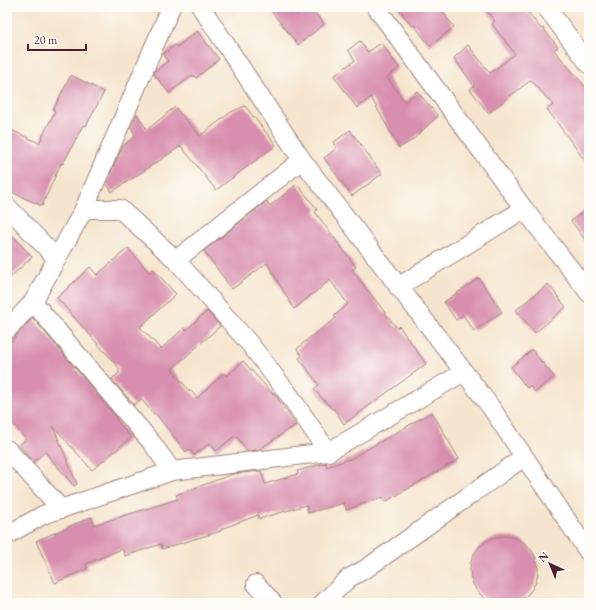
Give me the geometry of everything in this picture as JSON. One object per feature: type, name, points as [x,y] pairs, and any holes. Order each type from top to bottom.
[{"type":"street","points":[[7,330],[33,302],[84,209],[171,7]]},
{"type":"street","points":[[201,7],[302,160],[490,406],[589,553]]},
{"type":"street","points":[[376,7],[524,209],[589,293]]},
{"type":"street","points":[[546,7],[589,64]]},
{"type":"street","points":[[176,260],[302,160]]},
{"type":"street","points":[[7,206],[57,259]]},
{"type":"street","points":[[84,209],[120,209],[176,260],[250,343],[328,452]]},
{"type":"street","points":[[398,287],[524,209]]},
{"type":"street","points":[[33,302],[152,443],[172,471]]},
{"type":"street","points":[[7,535],[43,515],[172,471],[328,452],[464,372]]},
{"type":"street","points":[[7,449],[61,509]]},
{"type":"street","points":[[323,603],[350,578],[367,568],[524,457]]},
{"type":"street","points":[[256,584],[273,603]]},
{"type":"building","points":[[268,7],[291,7],[297,15],[307,7],[310,7],[324,24],[298,45]]},
{"type":"building","points":[[397,7],[439,7],[454,27],[430,46],[414,25],[412,26]]},
{"type":"building","points":[[483,7],[524,7],[541,29],[543,28],[558,47],[554,50],[589,91],[589,166],[547,109],[553,105],[531,80],[488,113],[470,89],[474,86],[454,58],[468,45],[490,73],[515,54],[492,24],[495,21]]},
{"type":"building","points":[[197,31],[219,59],[196,78],[193,75],[169,93],[154,72],[168,61],[163,54],[175,45],[177,47]]},
{"type":"building","points":[[360,41],[368,52],[381,43],[399,68],[387,77],[405,102],[417,91],[438,116],[411,141],[399,148],[371,97],[357,108],[334,76],[355,60],[348,50]]},
{"type":"building","points":[[71,75],[104,92],[86,126],[83,125],[63,164],[61,163],[42,206],[7,190],[7,128],[39,143],[55,111],[53,110]]},
{"type":"building","points":[[245,106],[276,145],[216,190],[181,146],[112,192],[106,183],[123,146],[135,136],[131,127],[137,114],[147,130],[175,107],[200,136],[231,112]]},
{"type":"building","points":[[350,130],[382,174],[352,196],[324,158],[337,148],[333,143]]},
{"type":"building","points":[[297,184],[317,209],[315,212],[356,267],[352,270],[397,328],[399,326],[426,364],[344,424],[334,409],[332,409],[314,389],[319,385],[299,358],[302,356],[297,349],[336,318],[334,316],[348,304],[330,280],[294,309],[267,263],[232,289],[204,251],[267,201],[270,206]]},
{"type":"building","points":[[589,207],[589,245],[571,221]]},
{"type":"building","points":[[7,229],[32,257],[7,280]]},
{"type":"building","points":[[128,248],[149,272],[153,269],[176,294],[140,327],[161,349],[184,328],[186,330],[207,311],[220,326],[172,369],[189,391],[190,390],[197,398],[224,373],[227,376],[243,361],[273,394],[274,393],[296,425],[258,450],[247,451],[236,435],[216,451],[210,443],[194,455],[189,449],[186,452],[155,413],[154,414],[141,399],[134,405],[112,379],[119,373],[118,371],[120,369],[57,298],[90,267],[97,275]]},
{"type":"building","points":[[479,278],[502,312],[474,331],[463,315],[456,320],[444,302]]},
{"type":"building","points":[[548,284],[566,307],[535,333],[516,310]]},
{"type":"building","points":[[33,318],[117,418],[116,419],[131,438],[92,470],[53,426],[77,484],[74,486],[45,452],[33,462],[19,445],[26,439],[7,416],[7,346]]},
{"type":"building","points":[[532,350],[554,377],[535,392],[530,386],[527,388],[511,367]]},
{"type":"building","points":[[432,412],[459,459],[385,502],[383,497],[346,510],[344,503],[308,513],[306,505],[259,519],[258,515],[221,529],[221,531],[162,549],[161,544],[125,556],[122,549],[86,564],[88,568],[55,583],[36,541],[91,517],[94,525],[178,499],[176,495],[233,474],[261,471],[265,484],[298,474],[297,471],[326,463],[327,467],[352,458]]},
{"type":"building","points":[[504,536],[517,539],[528,546],[535,557],[538,570],[535,583],[528,594],[517,601],[504,604],[491,601],[480,594],[473,583],[470,570],[473,557],[480,546],[491,539]]}]
